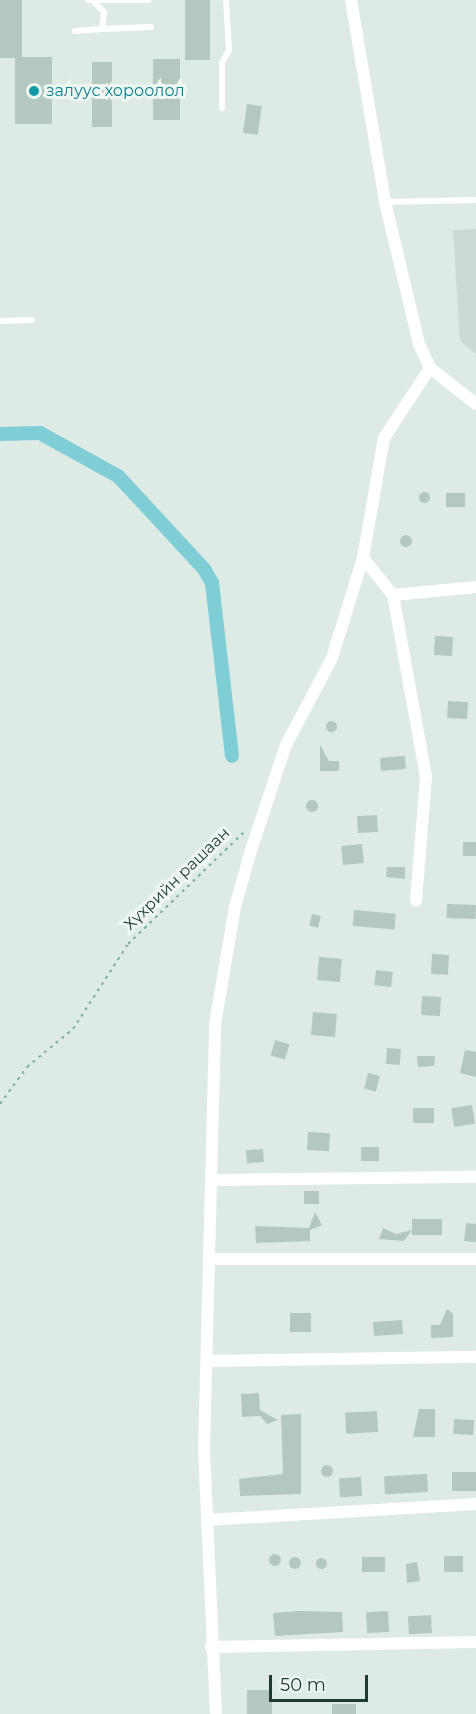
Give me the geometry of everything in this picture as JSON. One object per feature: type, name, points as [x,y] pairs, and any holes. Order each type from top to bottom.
[{"type":"street","points":[[351,0],[385,202],[410,315],[430,368],[476,404]]},
{"type":"street","points":[[216,1714],[211,1647],[207,1520],[215,1024],[235,908],[286,745],[332,658],[363,558],[384,438],[430,368]]},
{"type":"street","points":[[363,558],[393,596],[426,777],[416,901]]},
{"type":"street","points":[[393,596],[476,587]]},
{"type":"street","points":[[214,1180],[476,1177]]},
{"type":"street","points":[[211,1259],[476,1259]]},
{"type":"street","points":[[208,1361],[476,1357]]},
{"type":"street","points":[[207,1520],[476,1504]]},
{"type":"street","points":[[211,1647],[476,1642]]},
{"type":"lane","points":[[88,0],[104,12],[102,29]]},
{"type":"lane","points":[[95,3],[148,0]]},
{"type":"lane","points":[[222,108],[222,63],[229,50],[225,0]]},
{"type":"lane","points":[[75,31],[151,27]]},
{"type":"lane","points":[[385,202],[476,200]]},
{"type":"lane","points":[[0,321],[32,320]]},
{"type":"path","name":"Хүхрийн рашаан","points":[[0,1104],[27,1066],[73,1029],[128,944],[246,830]]},
{"type":"shaded area","points":[[476,229],[476,354],[460,341],[453,230]]},
{"type":"building","name":"залуус хороолол","points":[[0,0],[22,0],[22,57],[52,57],[52,124],[15,124],[15,58],[0,58]]},
{"type":"building","points":[[185,0],[210,0],[210,60],[185,60]]},
{"type":"building","points":[[153,59],[180,59],[180,120],[153,120]]},
{"type":"building","points":[[92,62],[112,62],[112,127],[92,127]]},
{"type":"building","points":[[247,104],[262,106],[258,135],[243,133]]},
{"type":"building","points":[[424,491],[430,497],[424,503],[418,497]]},
{"type":"building","points":[[446,493],[465,493],[465,507],[446,507]]},
{"type":"building","points":[[408,535],[412,541],[408,547],[404,547],[400,539]]},
{"type":"building","points":[[435,636],[453,637],[452,656],[434,655]]},
{"type":"building","points":[[448,701],[468,702],[467,719],[447,718]]},
{"type":"building","points":[[331,721],[335,722],[335,730],[331,731],[327,730],[326,726],[327,722]]},
{"type":"building","points":[[320,745],[329,761],[339,761],[339,771],[320,771]]},
{"type":"building","points":[[405,756],[406,769],[381,771],[380,758]]},
{"type":"building","points":[[314,800],[318,806],[314,812],[310,812],[306,804]]},
{"type":"building","points":[[377,815],[378,832],[358,833],[357,816]]},
{"type":"building","points":[[463,842],[476,842],[476,856],[463,856]]},
{"type":"building","points":[[362,844],[364,863],[343,865],[341,846]]},
{"type":"building","points":[[387,867],[405,867],[405,879],[386,877]]},
{"type":"building","points":[[447,904],[476,905],[475,919],[447,918]]},
{"type":"building","points":[[354,910],[396,914],[394,930],[353,926]]},
{"type":"building","points":[[312,914],[321,916],[318,928],[309,926]]},
{"type":"building","points":[[432,954],[449,955],[448,975],[431,974]]},
{"type":"building","points":[[319,957],[342,959],[340,982],[317,980]]},
{"type":"building","points":[[376,970],[393,972],[391,987],[374,985]]},
{"type":"building","points":[[422,996],[441,997],[440,1016],[421,1015]]},
{"type":"building","points":[[313,1012],[337,1014],[335,1037],[311,1035]]},
{"type":"building","points":[[275,1040],[289,1044],[285,1060],[271,1055]]},
{"type":"building","points":[[387,1048],[401,1049],[400,1065],[386,1064]]},
{"type":"building","points":[[465,1050],[476,1052],[476,1077],[460,1073]]},
{"type":"building","points":[[417,1056],[435,1056],[434,1066],[418,1067]]},
{"type":"building","points":[[368,1073],[380,1076],[376,1091],[364,1089]]},
{"type":"building","points":[[472,1105],[475,1124],[454,1127],[451,1108]]},
{"type":"building","points":[[413,1108],[434,1108],[434,1123],[413,1123]]},
{"type":"building","points":[[308,1132],[330,1133],[329,1151],[307,1150]]},
{"type":"building","points":[[361,1147],[379,1147],[379,1161],[361,1161]]},
{"type":"building","points":[[263,1149],[264,1162],[247,1163],[246,1150]]},
{"type":"building","points":[[304,1191],[319,1191],[319,1204],[304,1204]]},
{"type":"building","points":[[315,1212],[322,1225],[310,1230],[310,1241],[256,1243],[255,1226],[309,1228]]},
{"type":"building","points":[[412,1219],[442,1219],[442,1235],[412,1235]]},
{"type":"building","points":[[466,1223],[476,1224],[476,1242],[464,1241]]},
{"type":"building","points":[[383,1228],[396,1234],[412,1230],[404,1241],[379,1239]]},
{"type":"building","points":[[447,1309],[453,1314],[453,1337],[431,1338],[431,1325],[440,1325]]},
{"type":"building","points":[[290,1313],[311,1313],[311,1332],[290,1332]]},
{"type":"building","points":[[402,1320],[403,1334],[374,1336],[373,1322]]},
{"type":"building","points":[[259,1393],[260,1410],[278,1420],[267,1424],[260,1416],[242,1417],[241,1394]]},
{"type":"building","points":[[419,1409],[435,1409],[435,1437],[413,1437]]},
{"type":"building","points":[[377,1411],[378,1432],[346,1434],[345,1413]]},
{"type":"building","points":[[301,1414],[301,1494],[240,1496],[239,1479],[283,1474],[281,1415]]},
{"type":"building","points":[[454,1419],[474,1420],[473,1435],[453,1434]]},
{"type":"building","points":[[327,1465],[333,1471],[327,1477],[321,1471]]},
{"type":"building","points":[[452,1472],[476,1472],[476,1491],[452,1491]]},
{"type":"building","points":[[427,1474],[428,1492],[385,1494],[384,1476]]},
{"type":"building","points":[[361,1477],[362,1496],[340,1497],[339,1478]]},
{"type":"building","points":[[275,1554],[281,1560],[275,1566],[269,1560]]},
{"type":"building","points":[[444,1556],[463,1556],[463,1572],[444,1572]]},
{"type":"building","points":[[295,1557],[301,1563],[295,1569],[289,1563]]},
{"type":"building","points":[[362,1557],[385,1557],[385,1572],[362,1572]]},
{"type":"building","points":[[321,1558],[325,1559],[325,1567],[321,1568],[317,1567],[316,1563],[317,1559]]},
{"type":"building","points":[[417,1562],[420,1581],[407,1583],[406,1564]]},
{"type":"building","points":[[388,1611],[389,1632],[367,1633],[366,1612]]},
{"type":"building","points":[[342,1612],[343,1632],[275,1636],[273,1613]]},
{"type":"building","points":[[431,1615],[432,1633],[409,1634],[408,1616]]},
{"type":"building","points":[[247,1690],[272,1690],[272,1714],[247,1714]]},
{"type":"building","points":[[332,1704],[356,1704],[356,1714],[332,1714]]},
{"type":"waterway","points":[[0,434],[40,433],[118,476],[204,569],[212,583],[232,756]]},
{"type":"place","name":"залуус хороолол","points":[[34,91]]}]
